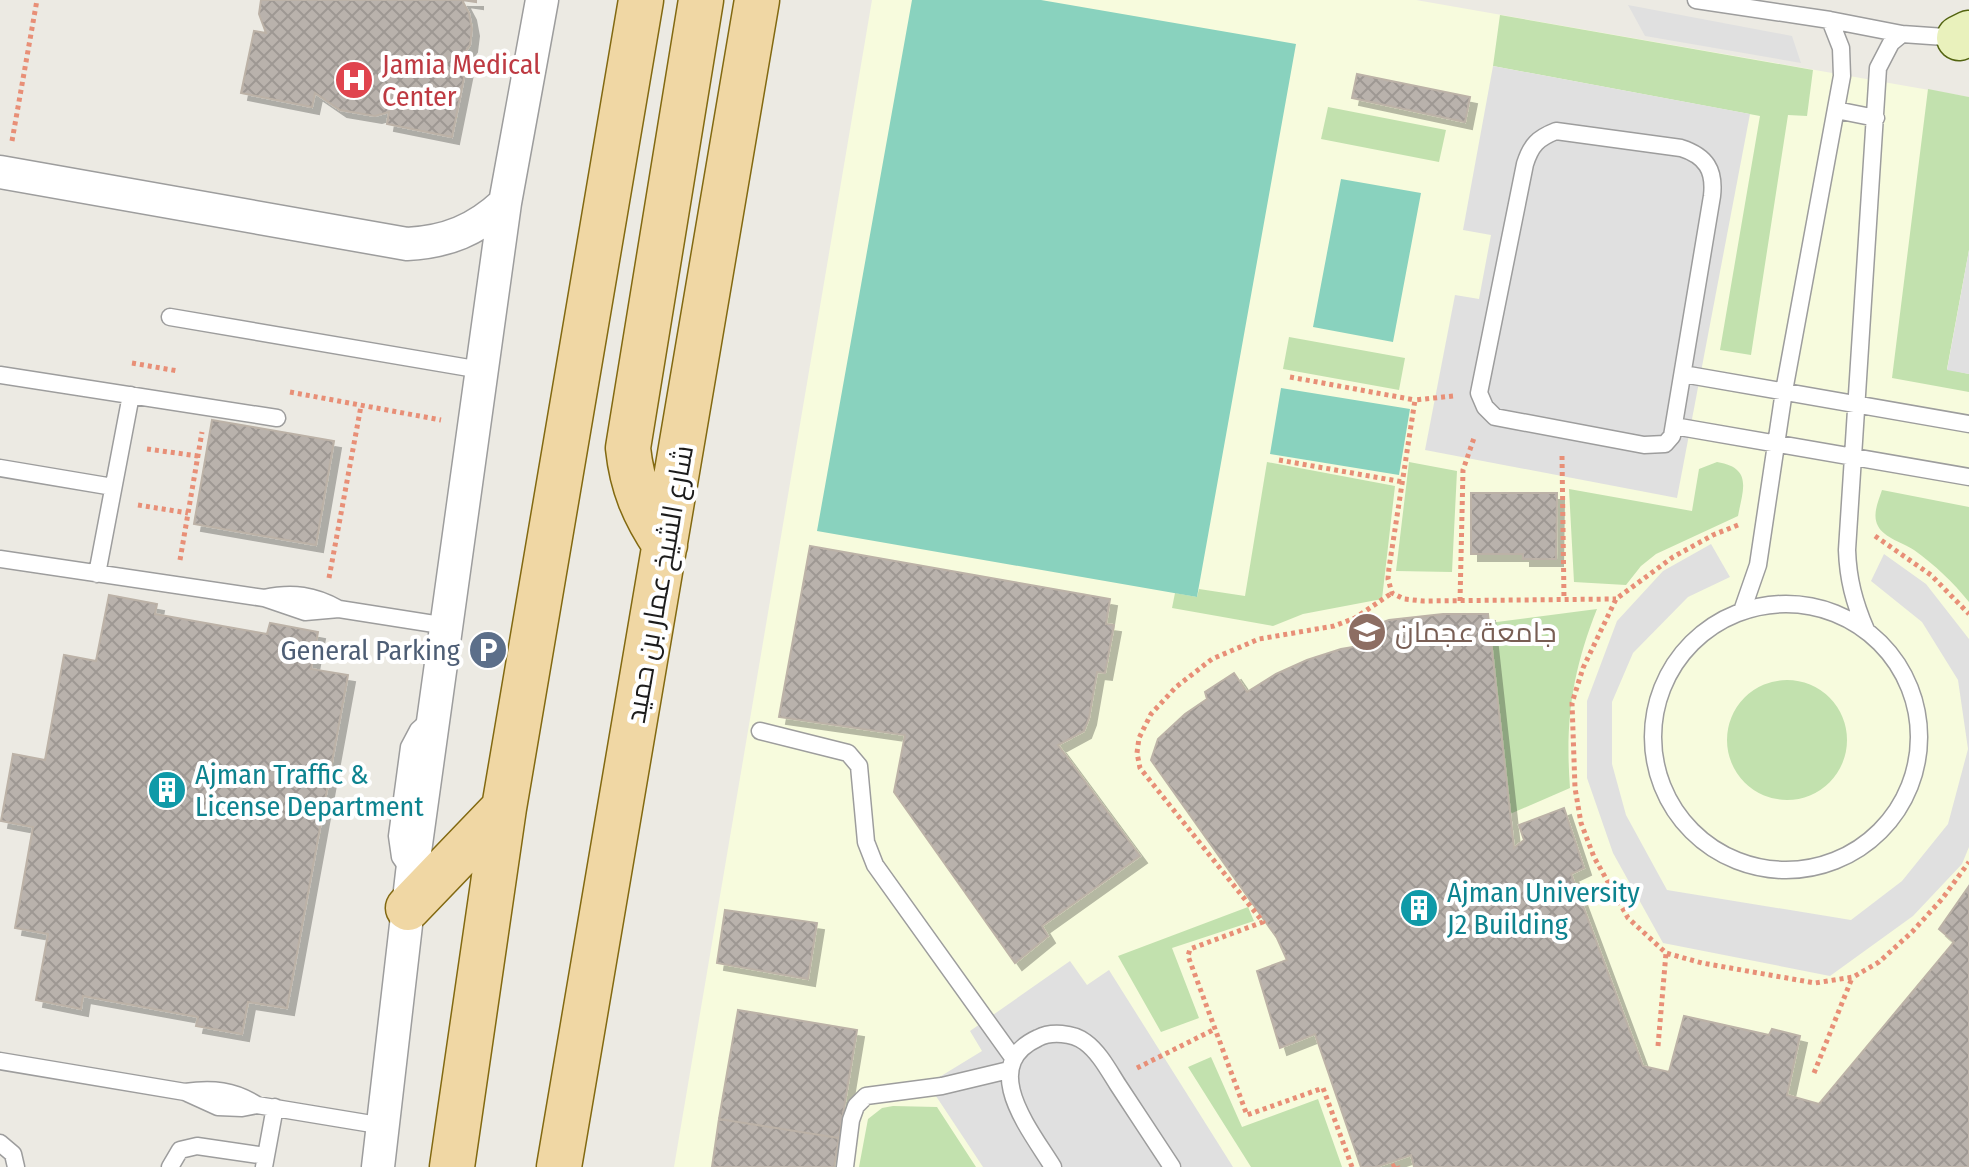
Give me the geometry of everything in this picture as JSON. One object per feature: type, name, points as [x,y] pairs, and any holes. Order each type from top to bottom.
[{"type":"main road","points":[[621,0],[628,70]]},
{"type":"main road","points":[[452,1167],[504,808],[641,0]]},
{"type":"main road","points":[[665,545],[645,515],[631,478],[628,448],[701,0]]},
{"type":"main road","name":"شارع الشيخ عمار بن حميد","points":[[559,1167],[757,0]]},
{"type":"main road","points":[[744,79],[782,0]]},
{"type":"main road","points":[[410,891],[504,808]]},
{"type":"street","points":[[378,1167],[410,891],[481,370],[505,203],[542,0]]},
{"type":"street","points":[[3,173],[407,244],[429,243],[470,230],[505,203]]},
{"type":"lane","points":[[1696,0],[1902,34],[1966,37]]},
{"type":"lane","points":[[1742,611],[1758,565],[1775,443],[1843,64],[1841,48],[1830,20]]},
{"type":"lane","points":[[1866,630],[1853,601],[1848,576],[1849,521],[1878,68],[1891,43],[1902,34]]},
{"type":"lane","points":[[1836,110],[1876,118]]},
{"type":"lane","points":[[1556,131],[1681,148],[1697,153],[1709,164],[1714,180],[1683,374],[1672,436],[1665,444],[1655,446],[1495,417],[1482,400],[1525,164],[1530,148],[1541,137],[1556,131]]},
{"type":"lane","points":[[170,317],[481,370]]},
{"type":"lane","points":[[1683,374],[1969,424]]},
{"type":"lane","points":[[0,375],[277,418]]},
{"type":"lane","points":[[97,574],[131,395]]},
{"type":"lane","points":[[1674,426],[1969,477]]},
{"type":"lane","points":[[0,468],[112,494]]},
{"type":"lane","points":[[0,559],[264,598],[305,612],[332,605],[447,626]]},
{"type":"lane","points":[[1785,604],[1827,610],[1866,630],[1896,661],[1915,701],[1920,745],[1910,788],[1886,826],[1852,853],[1810,869],[1765,870],[1723,856],[1688,829],[1663,792],[1652,749],[1656,706],[1673,665],[1703,633],[1742,611],[1785,604]]},
{"type":"lane","points":[[760,731],[833,747],[848,753],[859,766],[866,842],[875,865],[1012,1065]]},
{"type":"lane","points":[[1053,1167],[1019,1114],[1011,1092],[1012,1065],[1020,1050],[1039,1037],[1062,1033],[1084,1041],[1100,1058],[1172,1167]]},
{"type":"lane","points":[[0,1061],[185,1092],[221,1090],[245,1097],[257,1105],[384,1126]]},
{"type":"lane","points":[[845,1167],[851,1120],[856,1106],[866,1096],[942,1086],[1012,1065]]},
{"type":"lane","points":[[170,1167],[174,1156],[188,1146],[265,1162],[275,1107]]},
{"type":"lane","points":[[0,1143],[13,1154],[16,1167]]},
{"type":"path","points":[[3,173],[37,0]]},
{"type":"path","points":[[132,363],[193,374]]},
{"type":"path","points":[[1290,377],[1415,400],[1482,400],[1463,470],[1460,601]]},
{"type":"path","points":[[285,391],[474,425]]},
{"type":"path","points":[[1415,400],[1389,568],[1392,593],[1404,599],[1460,601],[1616,599]]},
{"type":"path","points":[[332,605],[361,406]]},
{"type":"path","points":[[176,585],[206,407]]},
{"type":"path","points":[[1562,430],[1564,599]]},
{"type":"path","points":[[121,445],[198,456]]},
{"type":"path","points":[[1279,460],[1403,482]]},
{"type":"path","points":[[112,494],[188,513]]},
{"type":"path","points":[[1765,515],[1713,535],[1673,557],[1616,599],[1583,668],[1572,703],[1575,788],[1581,823],[1609,888],[1628,918],[1666,953],[1702,963],[1815,983],[1853,977],[1879,962],[1942,899],[1969,862]]},
{"type":"path","points":[[1849,521],[1922,568],[1969,614]]},
{"type":"path","points":[[1352,1167],[1323,1088],[1247,1115],[1188,956],[1190,949],[1263,922],[1140,768],[1137,753],[1144,725],[1176,687],[1223,653],[1259,639],[1334,626],[1355,618],[1392,593]]},
{"type":"path","points":[[1658,1046],[1666,953]]},
{"type":"path","points":[[1814,1073],[1853,977]]},
{"type":"path","points":[[1115,1080],[1215,1029]]},
{"type":"shaded area","name":"جامعة عجمان","points":[[872,0],[1416,0],[1969,97],[1969,1167],[674,1167]]},
{"type":"shaded area","points":[[1628,5],[1792,36],[1801,63],[1645,36]]},
{"type":"shaded area","points":[[1493,66],[1750,114],[1677,498],[1425,450],[1455,295],[1479,299],[1491,235],[1463,230]]},
{"type":"shaded area","points":[[1969,250],[1969,374],[1947,370]]},
{"type":"shaded area","points":[[1711,544],[1730,577],[1688,597],[1633,653],[1612,702],[1612,764],[1626,815],[1667,890],[1851,920],[1902,881],[1948,824],[1968,749],[1958,680],[1922,622],[1871,581],[1884,554],[1926,584],[1969,639],[1969,847],[1962,864],[1913,916],[1830,976],[1663,943],[1613,853],[1587,778],[1587,701],[1617,621],[1663,571]]},
{"type":"shaded area","points":[[1070,961],[1087,985],[1109,970],[1233,1167],[983,1167],[928,1084],[982,1051],[970,1031]]},
{"type":"green space","points":[[912,0],[1041,0],[1296,44],[1197,597],[817,531]]},
{"type":"green space","points":[[1500,15],[1813,70],[1807,116],[1788,115],[1751,355],[1720,350],[1760,116],[1493,66]]},
{"type":"green space","points":[[1928,89],[1969,97],[1969,250],[1947,369],[1969,374],[1969,392],[1892,378]]},
{"type":"green space","points":[[1328,107],[1446,130],[1439,162],[1321,139]]},
{"type":"green space","points":[[1341,179],[1421,193],[1393,342],[1313,327]]},
{"type":"green space","points":[[1289,337],[1405,358],[1399,390],[1283,369]]},
{"type":"green space","points":[[1281,388],[1410,409],[1399,475],[1270,454]]},
{"type":"green space","points":[[1267,462],[1395,486],[1382,599],[1303,614],[1273,626],[1172,608],[1175,593],[1197,597],[1199,589],[1245,596]]},
{"type":"green space","points":[[1409,462],[1457,471],[1452,572],[1396,571]]},
{"type":"green space","points":[[1717,462],[1736,469],[1741,475],[1743,489],[1738,516],[1656,554],[1641,566],[1626,585],[1574,582],[1569,489],[1692,511],[1699,469]]},
{"type":"green space","points":[[1882,490],[1969,507],[1969,602],[1929,562],[1881,530],[1876,522],[1876,513]]},
{"type":"green space","points":[[1597,609],[1572,697],[1570,788],[1510,814],[1489,623]]},
{"type":"green space","points":[[1787,680],[1810,684],[1830,697],[1843,717],[1847,740],[1843,763],[1830,783],[1810,796],[1787,800],[1764,796],[1744,783],[1731,763],[1727,740],[1731,717],[1744,697],[1764,684]]},
{"type":"green space","points":[[1248,907],[1254,921],[1172,948],[1199,1018],[1161,1032],[1118,956]]},
{"type":"green space","points":[[1211,1057],[1242,1127],[1318,1099],[1342,1167],[1251,1167],[1188,1067]]},
{"type":"green space","points":[[937,1107],[976,1167],[859,1167],[868,1119],[882,1108]]},
{"type":"building","name":"Jamia Medical Center","points":[[261,0],[462,0],[472,29],[470,45],[455,66],[466,68],[452,137],[387,124],[389,112],[375,116],[340,110],[315,93],[312,107],[241,93],[254,31],[266,33],[259,14]]},
{"type":"building","points":[[1357,74],[1470,97],[1465,122],[1352,98]]},
{"type":"building","points":[[212,420],[334,441],[316,545],[194,524]]},
{"type":"building","points":[[1471,493],[1557,493],[1556,559],[1523,559],[1523,554],[1471,554]]},
{"type":"building","points":[[810,546],[1110,599],[1106,624],[1114,625],[1105,673],[1097,672],[1089,718],[1084,731],[1058,745],[1140,856],[1042,926],[1048,936],[1015,963],[894,792],[905,735],[779,717]]},
{"type":"building","name":"Ajman Traffic & License Department","points":[[109,595],[157,604],[155,614],[267,634],[270,623],[318,632],[311,669],[348,675],[287,1008],[248,1002],[242,1034],[196,1026],[198,1017],[83,996],[81,1009],[36,1000],[48,934],[15,928],[33,827],[1,821],[13,754],[45,760],[64,655],[96,661]]},
{"type":"building","name":"Ajman University J2 Building","points":[[1443,614],[1488,614],[1514,848],[1524,840],[1519,825],[1564,808],[1584,868],[1571,874],[1643,1066],[1669,1072],[1684,1016],[1769,1035],[1772,1029],[1800,1036],[1787,1095],[1819,1104],[1954,942],[1939,929],[1969,886],[1969,1167],[1414,1167],[1411,1155],[1376,1167],[1361,1167],[1315,1034],[1280,1048],[1257,971],[1287,960],[1277,938],[1151,760],[1158,739],[1207,699],[1205,692],[1234,673],[1247,692],[1307,660],[1341,649],[1377,643],[1375,625],[1389,620]]},
{"type":"building","points":[[725,910],[817,923],[808,979],[717,963]]},
{"type":"building","points":[[738,1010],[857,1030],[839,1138],[719,1119]]},
{"type":"building","points":[[719,1119],[839,1138],[834,1167],[712,1167]]},
{"type":"place","name":"Jamia Medical Center","points":[[354,80]]},
{"type":"place","name":"جامعة عجمان","points":[[1367,632]]},
{"type":"place","name":"General Parking","points":[[488,650]]},
{"type":"place","name":"Ajman Traffic & License Department","points":[[167,790]]},
{"type":"place","name":"Ajman University J2 Building","points":[[1419,908]]}]
